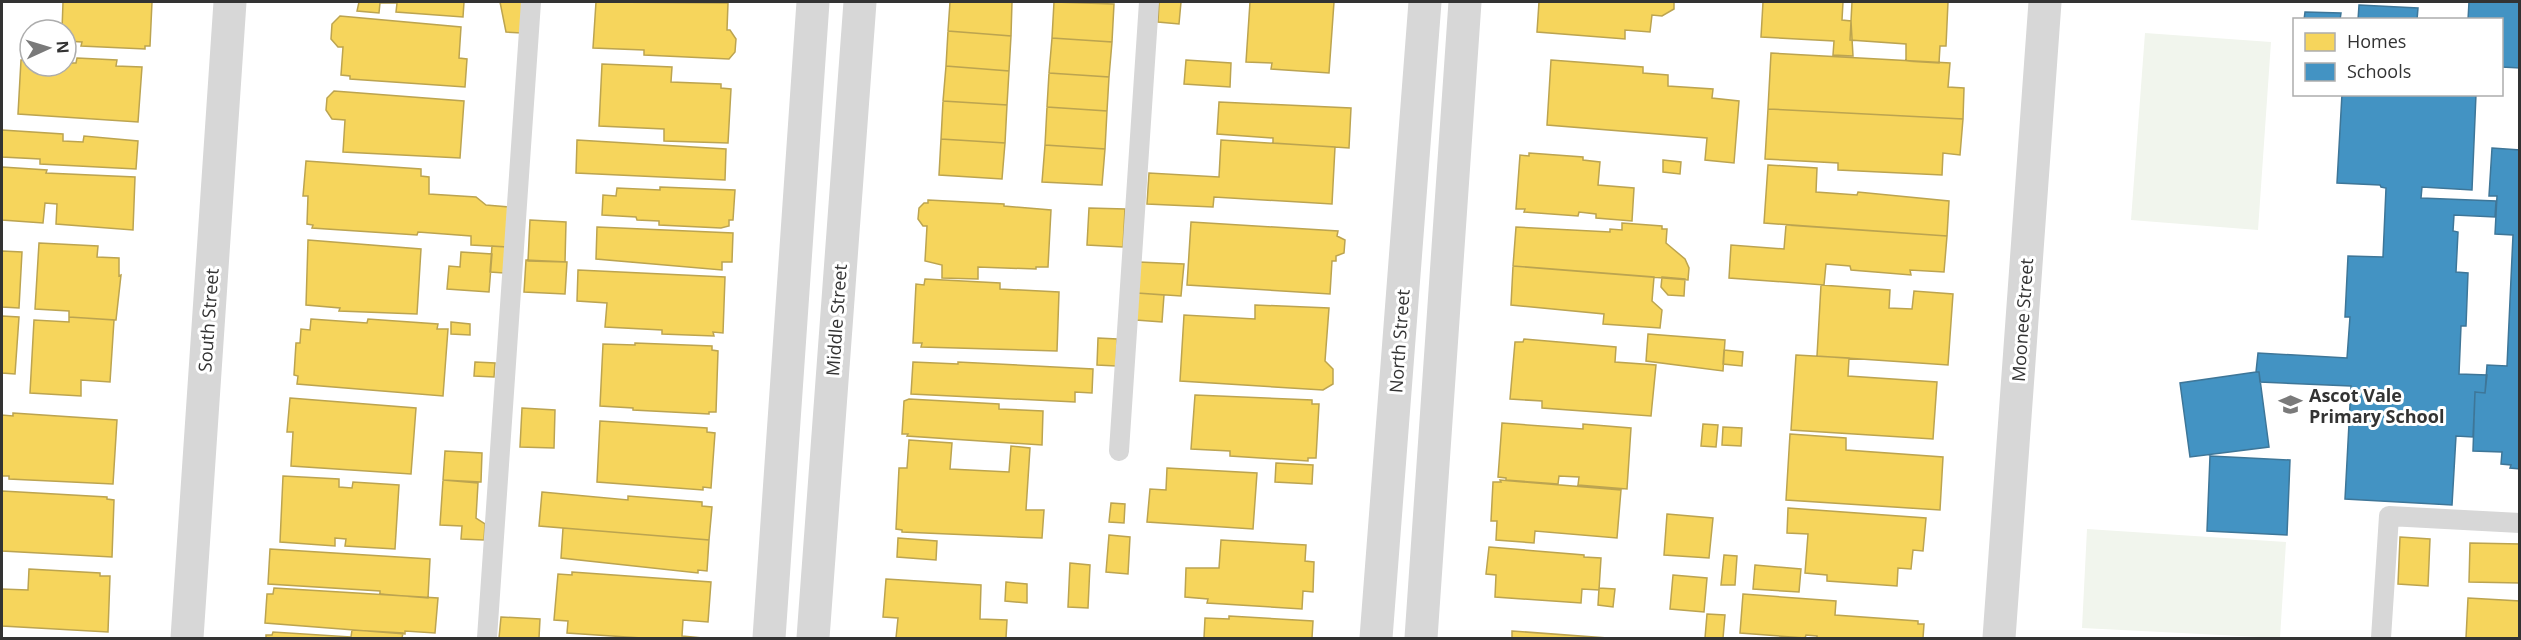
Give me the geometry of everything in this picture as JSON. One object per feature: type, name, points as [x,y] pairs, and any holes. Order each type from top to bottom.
[{"type":"street","name":"South Street","points":[[187,639],[230,2]]},
{"type":"street","points":[[770,639],[813,2]]},
{"type":"street","name":"Middle Street","points":[[813,639],[860,2]]},
{"type":"street","name":"North Street","points":[[1376,639],[1425,2]]},
{"type":"street","points":[[1421,639],[1465,2]]},
{"type":"street","name":"Moonee Street","points":[[1999,639],[2045,2]]},
{"type":"street","points":[[1422,44],[1461,46]]},
{"type":"lane","points":[[487,639],[531,2]]},
{"type":"lane","points":[[1119,451],[1149,2]]},
{"type":"lane","points":[[2381,639],[2389,516],[2520,523]]},
{"type":"shaded area","points":[[2145,33],[2271,42],[2258,230],[2131,220]]},
{"type":"shaded area","points":[[2087,529],[2286,542],[2280,638],[2082,628]]},
{"type":"building: Homes","points":[[63,2],[152,2],[150,46],[145,46],[145,49],[81,46],[82,42],[78,42],[78,18],[62,18]]},
{"type":"building: Homes","points":[[359,2],[464,2],[463,17],[396,12],[397,3],[380,3],[379,13],[357,11]]},
{"type":"building: Homes","points":[[500,2],[523,2],[521,33],[506,32]]},
{"type":"building: Homes","points":[[596,2],[728,3],[727,30],[730,30],[736,39],[735,52],[729,59],[644,55],[644,50],[593,48]]},
{"type":"building: Homes","points":[[950,2],[1012,2],[1011,36],[948,31]]},
{"type":"building: Homes","points":[[1054,2],[1114,4],[1112,42],[1052,38]]},
{"type":"building: Homes","points":[[1159,2],[1181,2],[1179,24],[1158,22]]},
{"type":"building: Homes","points":[[1250,2],[1334,2],[1329,73],[1271,69],[1272,63],[1246,62]]},
{"type":"building: Homes","points":[[1539,2],[1674,2],[1674,9],[1662,16],[1652,15],[1650,32],[1625,30],[1625,39],[1537,32]]},
{"type":"building: Homes","points":[[1763,2],[1843,2],[1842,20],[1851,21],[1853,56],[1833,55],[1834,41],[1761,37]]},
{"type":"building: Homes","points":[[1852,2],[1948,2],[1946,46],[1940,46],[1939,63],[1906,61],[1906,44],[1850,40]]},
{"type":"building: Homes","points":[[340,16],[461,27],[459,58],[467,59],[465,87],[350,79],[350,76],[341,75],[343,47],[338,47],[331,39],[332,24]]},
{"type":"building: Homes","points":[[948,31],[1011,36],[1009,71],[946,66]]},
{"type":"building: Homes","points":[[1052,38],[1112,42],[1109,77],[1049,73]]},
{"type":"building: Homes","points":[[1771,53],[1950,63],[1948,87],[1964,88],[1963,119],[1768,109]]},
{"type":"building: Homes","points":[[78,58],[117,60],[116,66],[142,67],[138,122],[18,114],[20,78],[78,78]]},
{"type":"building: Homes","points":[[1186,60],[1231,63],[1230,87],[1184,84]]},
{"type":"building: Homes","points":[[1551,60],[1643,67],[1643,73],[1668,75],[1668,86],[1713,89],[1712,98],[1739,101],[1734,163],[1705,160],[1707,138],[1547,125]]},
{"type":"building: Homes","points":[[602,64],[672,67],[671,82],[721,84],[721,88],[731,89],[728,143],[664,141],[664,129],[599,126]]},
{"type":"building: Homes","points":[[946,66],[1009,71],[1007,105],[943,101]]},
{"type":"building: Homes","points":[[1049,73],[1109,77],[1107,111],[1047,107]]},
{"type":"building: Homes","points":[[334,91],[464,101],[460,158],[343,152],[345,120],[332,119],[326,110],[327,98]]},
{"type":"building: Homes","points":[[943,101],[1007,105],[1005,143],[941,139]]},
{"type":"building: Homes","points":[[1219,102],[1351,108],[1349,148],[1273,143],[1273,138],[1217,134]]},
{"type":"building: Homes","points":[[1047,107],[1107,111],[1105,149],[1045,145]]},
{"type":"building: Homes","points":[[1768,109],[1963,119],[1960,155],[1943,153],[1942,175],[1838,170],[1838,163],[1765,159]]},
{"type":"building: Homes","points":[[2,130],[63,134],[63,141],[83,142],[84,136],[138,141],[136,169],[40,164],[40,159],[2,157]]},
{"type":"building: Homes","points":[[941,139],[1005,143],[1002,179],[939,175]]},
{"type":"building: Homes","points":[[577,140],[726,149],[725,180],[576,173]]},
{"type":"building: Homes","points":[[1221,140],[1335,147],[1332,204],[1214,197],[1213,207],[1147,204],[1149,173],[1219,177]]},
{"type":"building: Homes","points":[[1045,145],[1105,149],[1102,185],[1042,182]]},
{"type":"building: Homes","points":[[1529,153],[1583,157],[1583,160],[1600,162],[1598,185],[1634,188],[1632,221],[1596,218],[1596,214],[1579,212],[1578,216],[1524,212],[1525,209],[1516,209],[1520,155],[1529,156]]},
{"type":"building: Homes","points":[[1663,160],[1681,162],[1680,174],[1663,172]]},
{"type":"building: Homes","points":[[306,161],[421,169],[421,176],[429,177],[429,194],[476,197],[486,205],[509,207],[507,247],[471,245],[471,236],[312,228],[313,225],[307,224],[308,196],[303,196]]},
{"type":"building: Homes","points":[[1768,165],[1817,168],[1816,192],[1857,195],[1858,192],[1949,201],[1947,236],[1764,223]]},
{"type":"building: Homes","points":[[2,167],[47,170],[46,173],[135,177],[133,230],[56,224],[57,204],[45,203],[43,223],[2,220]]},
{"type":"building: Homes","points":[[660,187],[735,190],[733,220],[729,220],[729,226],[721,228],[659,225],[659,221],[602,215],[603,195],[616,196],[617,188],[660,190]]},
{"type":"building: Homes","points":[[928,200],[1004,204],[1004,206],[1051,210],[1048,267],[1036,267],[1036,269],[978,267],[978,279],[942,278],[942,265],[925,261],[927,226],[923,226],[918,219],[919,208],[924,203],[928,203]]},
{"type":"building: Homes","points":[[1089,208],[1125,209],[1123,247],[1087,245]]},
{"type":"building: Homes","points":[[530,220],[566,222],[565,262],[528,261]]},
{"type":"building: Homes","points":[[1191,222],[1338,231],[1337,236],[1345,240],[1344,253],[1336,256],[1336,261],[1332,261],[1330,294],[1187,285]]},
{"type":"building: Homes","points":[[1622,223],[1662,226],[1662,229],[1667,229],[1666,243],[1685,259],[1689,268],[1688,280],[1513,266],[1516,227],[1610,232],[1610,229],[1622,230]]},
{"type":"building: Homes","points":[[1786,225],[1947,236],[1944,272],[1910,270],[1911,275],[1851,270],[1850,266],[1826,264],[1824,285],[1729,278],[1731,245],[1784,249]]},
{"type":"building: Homes","points":[[597,227],[733,233],[732,262],[722,262],[722,270],[596,259]]},
{"type":"building: Homes","points":[[308,240],[421,249],[417,314],[339,311],[340,308],[306,305]]},
{"type":"building: Homes","points":[[39,243],[98,246],[97,257],[119,258],[119,276],[121,275],[116,320],[69,317],[69,311],[35,309]]},
{"type":"building: Homes","points":[[492,246],[507,247],[504,273],[490,272]]},
{"type":"building: Homes","points":[[2,251],[22,252],[19,308],[2,307]]},
{"type":"building: Homes","points":[[461,252],[492,254],[489,292],[447,289],[449,266],[460,267]]},
{"type":"building: Homes","points":[[526,260],[567,262],[565,294],[524,292]]},
{"type":"building: Homes","points":[[1139,262],[1184,264],[1181,296],[1137,293]]},
{"type":"building: Homes","points":[[1513,266],[1654,277],[1652,301],[1662,310],[1660,328],[1603,324],[1604,314],[1511,305]]},
{"type":"building: Homes","points":[[578,270],[725,277],[723,333],[713,332],[714,336],[662,334],[662,330],[605,327],[607,303],[577,301]]},
{"type":"building: Homes","points":[[1662,277],[1685,279],[1684,296],[1668,295],[1661,287]]},
{"type":"building: Homes","points":[[925,279],[1000,283],[1000,289],[1059,292],[1057,351],[921,347],[922,343],[913,343],[916,284],[924,285]]},
{"type":"building: Homes","points":[[1821,285],[1890,290],[1889,308],[1912,309],[1914,291],[1953,294],[1948,365],[1817,356]]},
{"type":"building: Homes","points":[[1137,293],[1164,295],[1162,322],[1136,320]]},
{"type":"building: Homes","points":[[1255,305],[1329,308],[1325,361],[1333,369],[1333,384],[1323,390],[1180,381],[1184,315],[1255,319]]},
{"type":"building: Homes","points":[[2,316],[19,317],[15,374],[2,373]]},
{"type":"building: Homes","points":[[69,317],[114,320],[110,382],[81,380],[81,396],[30,393],[34,320],[69,322]]},
{"type":"building: Homes","points":[[311,319],[367,323],[368,319],[438,324],[437,329],[448,329],[443,396],[297,384],[298,376],[294,375],[296,343],[300,343],[301,329],[310,330]]},
{"type":"building: Homes","points":[[451,322],[470,324],[470,335],[451,334]]},
{"type":"building: Homes","points":[[1648,334],[1725,340],[1723,371],[1646,361]]},
{"type":"building: Homes","points":[[1098,338],[1117,339],[1116,366],[1097,365]]},
{"type":"building: Homes","points":[[1524,339],[1616,347],[1615,362],[1656,365],[1651,416],[1542,408],[1542,401],[1510,399],[1515,342],[1523,342]]},
{"type":"building: Homes","points":[[635,343],[712,346],[712,350],[718,351],[716,412],[709,412],[709,414],[600,406],[603,344],[635,345]]},
{"type":"building: Homes","points":[[1724,350],[1743,352],[1742,366],[1723,364]]},
{"type":"building: Homes","points":[[1796,355],[1849,358],[1848,376],[1937,382],[1933,439],[1791,430]]},
{"type":"building: Homes","points":[[475,362],[495,363],[494,377],[474,376]]},
{"type":"building: Homes","points":[[913,362],[1093,369],[1092,393],[1075,392],[1075,402],[911,394]]},
{"type":"building: Homes","points":[[1195,395],[1312,400],[1312,404],[1319,404],[1316,458],[1308,458],[1308,461],[1230,456],[1230,451],[1191,449]]},
{"type":"building: Homes","points":[[290,398],[416,408],[411,474],[291,466],[293,432],[287,432]]},
{"type":"building: Homes","points":[[909,399],[999,404],[999,409],[1043,411],[1042,445],[907,436],[908,434],[902,434],[904,401]]},
{"type":"building: Homes","points":[[522,408],[555,410],[554,448],[520,447]]},
{"type":"building: Homes","points":[[13,413],[117,420],[113,484],[9,479],[9,476],[2,476],[2,415],[13,416]]},
{"type":"building: Homes","points":[[600,421],[707,428],[707,432],[715,433],[711,488],[703,487],[703,490],[597,482]]},
{"type":"building: Homes","points":[[1502,423],[1583,429],[1583,424],[1631,428],[1627,489],[1578,485],[1579,477],[1559,476],[1558,484],[1506,480],[1506,478],[1498,477]]},
{"type":"building: Homes","points":[[1703,424],[1718,425],[1716,447],[1701,446]]},
{"type":"building: Homes","points":[[1723,427],[1742,428],[1741,446],[1722,445]]},
{"type":"building: Homes","points":[[1790,434],[1846,438],[1846,450],[1943,457],[1940,510],[1786,500]]},
{"type":"building: Homes","points":[[909,440],[952,443],[950,469],[1009,472],[1011,446],[1030,448],[1026,510],[1044,510],[1042,538],[902,532],[896,529],[899,468],[907,468]]},
{"type":"building: Homes","points":[[445,451],[482,453],[481,482],[443,480]]},
{"type":"building: Homes","points":[[1276,463],[1313,465],[1312,484],[1275,482]]},
{"type":"building: Homes","points":[[1167,468],[1257,473],[1253,529],[1147,522],[1150,489],[1166,490]]},
{"type":"building: Homes","points":[[283,476],[339,479],[339,487],[352,488],[353,482],[399,485],[395,549],[345,546],[346,539],[335,538],[335,546],[280,542]]},
{"type":"building: Homes","points":[[443,480],[478,483],[476,518],[485,524],[484,540],[461,539],[462,526],[440,525]]},
{"type":"building: Homes","points":[[1500,480],[1621,490],[1617,538],[1535,531],[1534,543],[1496,540],[1497,521],[1491,521],[1493,482],[1501,482]]},
{"type":"building: Homes","points":[[2,491],[107,497],[107,499],[114,500],[112,557],[2,551]]},
{"type":"building: Homes","points":[[542,492],[628,500],[628,496],[702,502],[702,506],[712,507],[709,540],[539,526]]},
{"type":"building: Homes","points":[[1111,503],[1125,504],[1124,523],[1109,522]]},
{"type":"building: Homes","points":[[1788,508],[1926,518],[1923,551],[1913,550],[1911,569],[1898,568],[1897,586],[1827,581],[1827,575],[1805,573],[1808,534],[1787,533]]},
{"type":"building: Homes","points":[[1667,514],[1713,518],[1709,558],[1664,555]]},
{"type":"building: Homes","points":[[563,528],[709,540],[707,571],[698,570],[698,573],[561,558]]},
{"type":"building: Homes","points":[[1109,535],[1130,537],[1128,574],[1106,572]]},
{"type":"building: Homes","points":[[2400,537],[2430,539],[2428,586],[2398,584]]},
{"type":"building: Homes","points":[[898,538],[937,541],[936,560],[897,557]]},
{"type":"building: Homes","points":[[1221,540],[1306,545],[1305,561],[1314,562],[1313,592],[1303,591],[1302,609],[1207,603],[1208,599],[1185,597],[1186,568],[1219,568]]},
{"type":"building: Homes","points":[[2470,543],[2520,544],[2520,583],[2469,582]]},
{"type":"building: Homes","points":[[1489,547],[1601,558],[1599,590],[1582,589],[1581,603],[1495,597],[1496,575],[1486,574]]},
{"type":"building: Homes","points":[[270,549],[430,559],[428,598],[380,594],[380,591],[268,584]]},
{"type":"building: Homes","points":[[1724,555],[1737,556],[1735,585],[1721,585]]},
{"type":"building: Homes","points":[[1070,563],[1090,565],[1088,608],[1068,607]]},
{"type":"building: Homes","points":[[1755,565],[1801,569],[1799,592],[1753,589]]},
{"type":"building: Homes","points":[[29,569],[100,573],[100,576],[110,576],[108,632],[2,626],[2,589],[28,590]]},
{"type":"building: Homes","points":[[572,572],[711,582],[708,622],[683,620],[682,636],[703,638],[642,638],[567,633],[568,621],[554,620],[558,574],[572,575]]},
{"type":"building: Homes","points":[[1673,575],[1707,578],[1704,612],[1670,609]]},
{"type":"building: Homes","points":[[886,579],[981,585],[980,619],[1007,620],[1006,638],[896,638],[898,618],[883,617]]},
{"type":"building: Homes","points":[[1006,582],[1027,584],[1027,603],[1005,601]]},
{"type":"building: Homes","points":[[274,588],[438,598],[435,633],[405,631],[405,634],[265,623],[267,594],[273,594]]},
{"type":"building: Homes","points":[[1599,588],[1615,589],[1613,607],[1598,605]]},
{"type":"building: Homes","points":[[1743,594],[1836,601],[1835,615],[1918,621],[1918,624],[1924,624],[1923,638],[1817,638],[1817,636],[1806,635],[1805,638],[1740,633]]},
{"type":"building: Homes","points":[[2468,598],[2520,601],[2520,638],[2466,638]]},
{"type":"building: Homes","points":[[1707,614],[1725,615],[1723,638],[1705,638]]},
{"type":"building: Homes","points":[[1229,616],[1313,621],[1312,638],[1204,638],[1205,618],[1229,619]]},
{"type":"building: Homes","points":[[501,617],[540,619],[539,638],[499,638]]},
{"type":"building: Homes","points":[[352,630],[403,633],[402,638],[266,638],[266,635],[272,635],[273,632],[351,637]]},
{"type":"building: Homes","points":[[1512,631],[1608,638],[1512,638]]},
{"type":"building: Schools","points":[[2469,2],[2520,2],[2520,68],[2503,67],[2503,18],[2468,18]]},
{"type":"building: Schools","points":[[2359,5],[2418,8],[2417,18],[2358,18]]},
{"type":"building: Schools","points":[[2305,12],[2341,13],[2340,18],[2304,18]]},
{"type":"building: Schools","points":[[2342,96],[2476,96],[2472,190],[2422,187],[2421,198],[2496,201],[2495,217],[2454,215],[2453,231],[2458,232],[2456,272],[2468,273],[2466,326],[2461,326],[2459,374],[2487,375],[2485,393],[2475,392],[2473,437],[2456,436],[2452,505],[2345,499],[2351,386],[2260,382],[2259,372],[2256,372],[2258,353],[2347,358],[2350,317],[2345,317],[2348,256],[2383,257],[2386,188],[2380,185],[2337,183]]},
{"type":"building: Schools","points":[[2492,148],[2520,150],[2520,469],[2501,464],[2502,452],[2473,451],[2475,392],[2485,393],[2487,365],[2507,366],[2513,235],[2495,234],[2497,196],[2489,196]]},
{"type":"building: Schools","points":[[2259,372],[2269,447],[2190,457],[2180,383]]},
{"type":"building: Schools","points":[[2210,456],[2290,460],[2287,535],[2207,531]]},
{"type":"place","name":"Ascot Vale Primary School","points":[[2291,405]]}]
